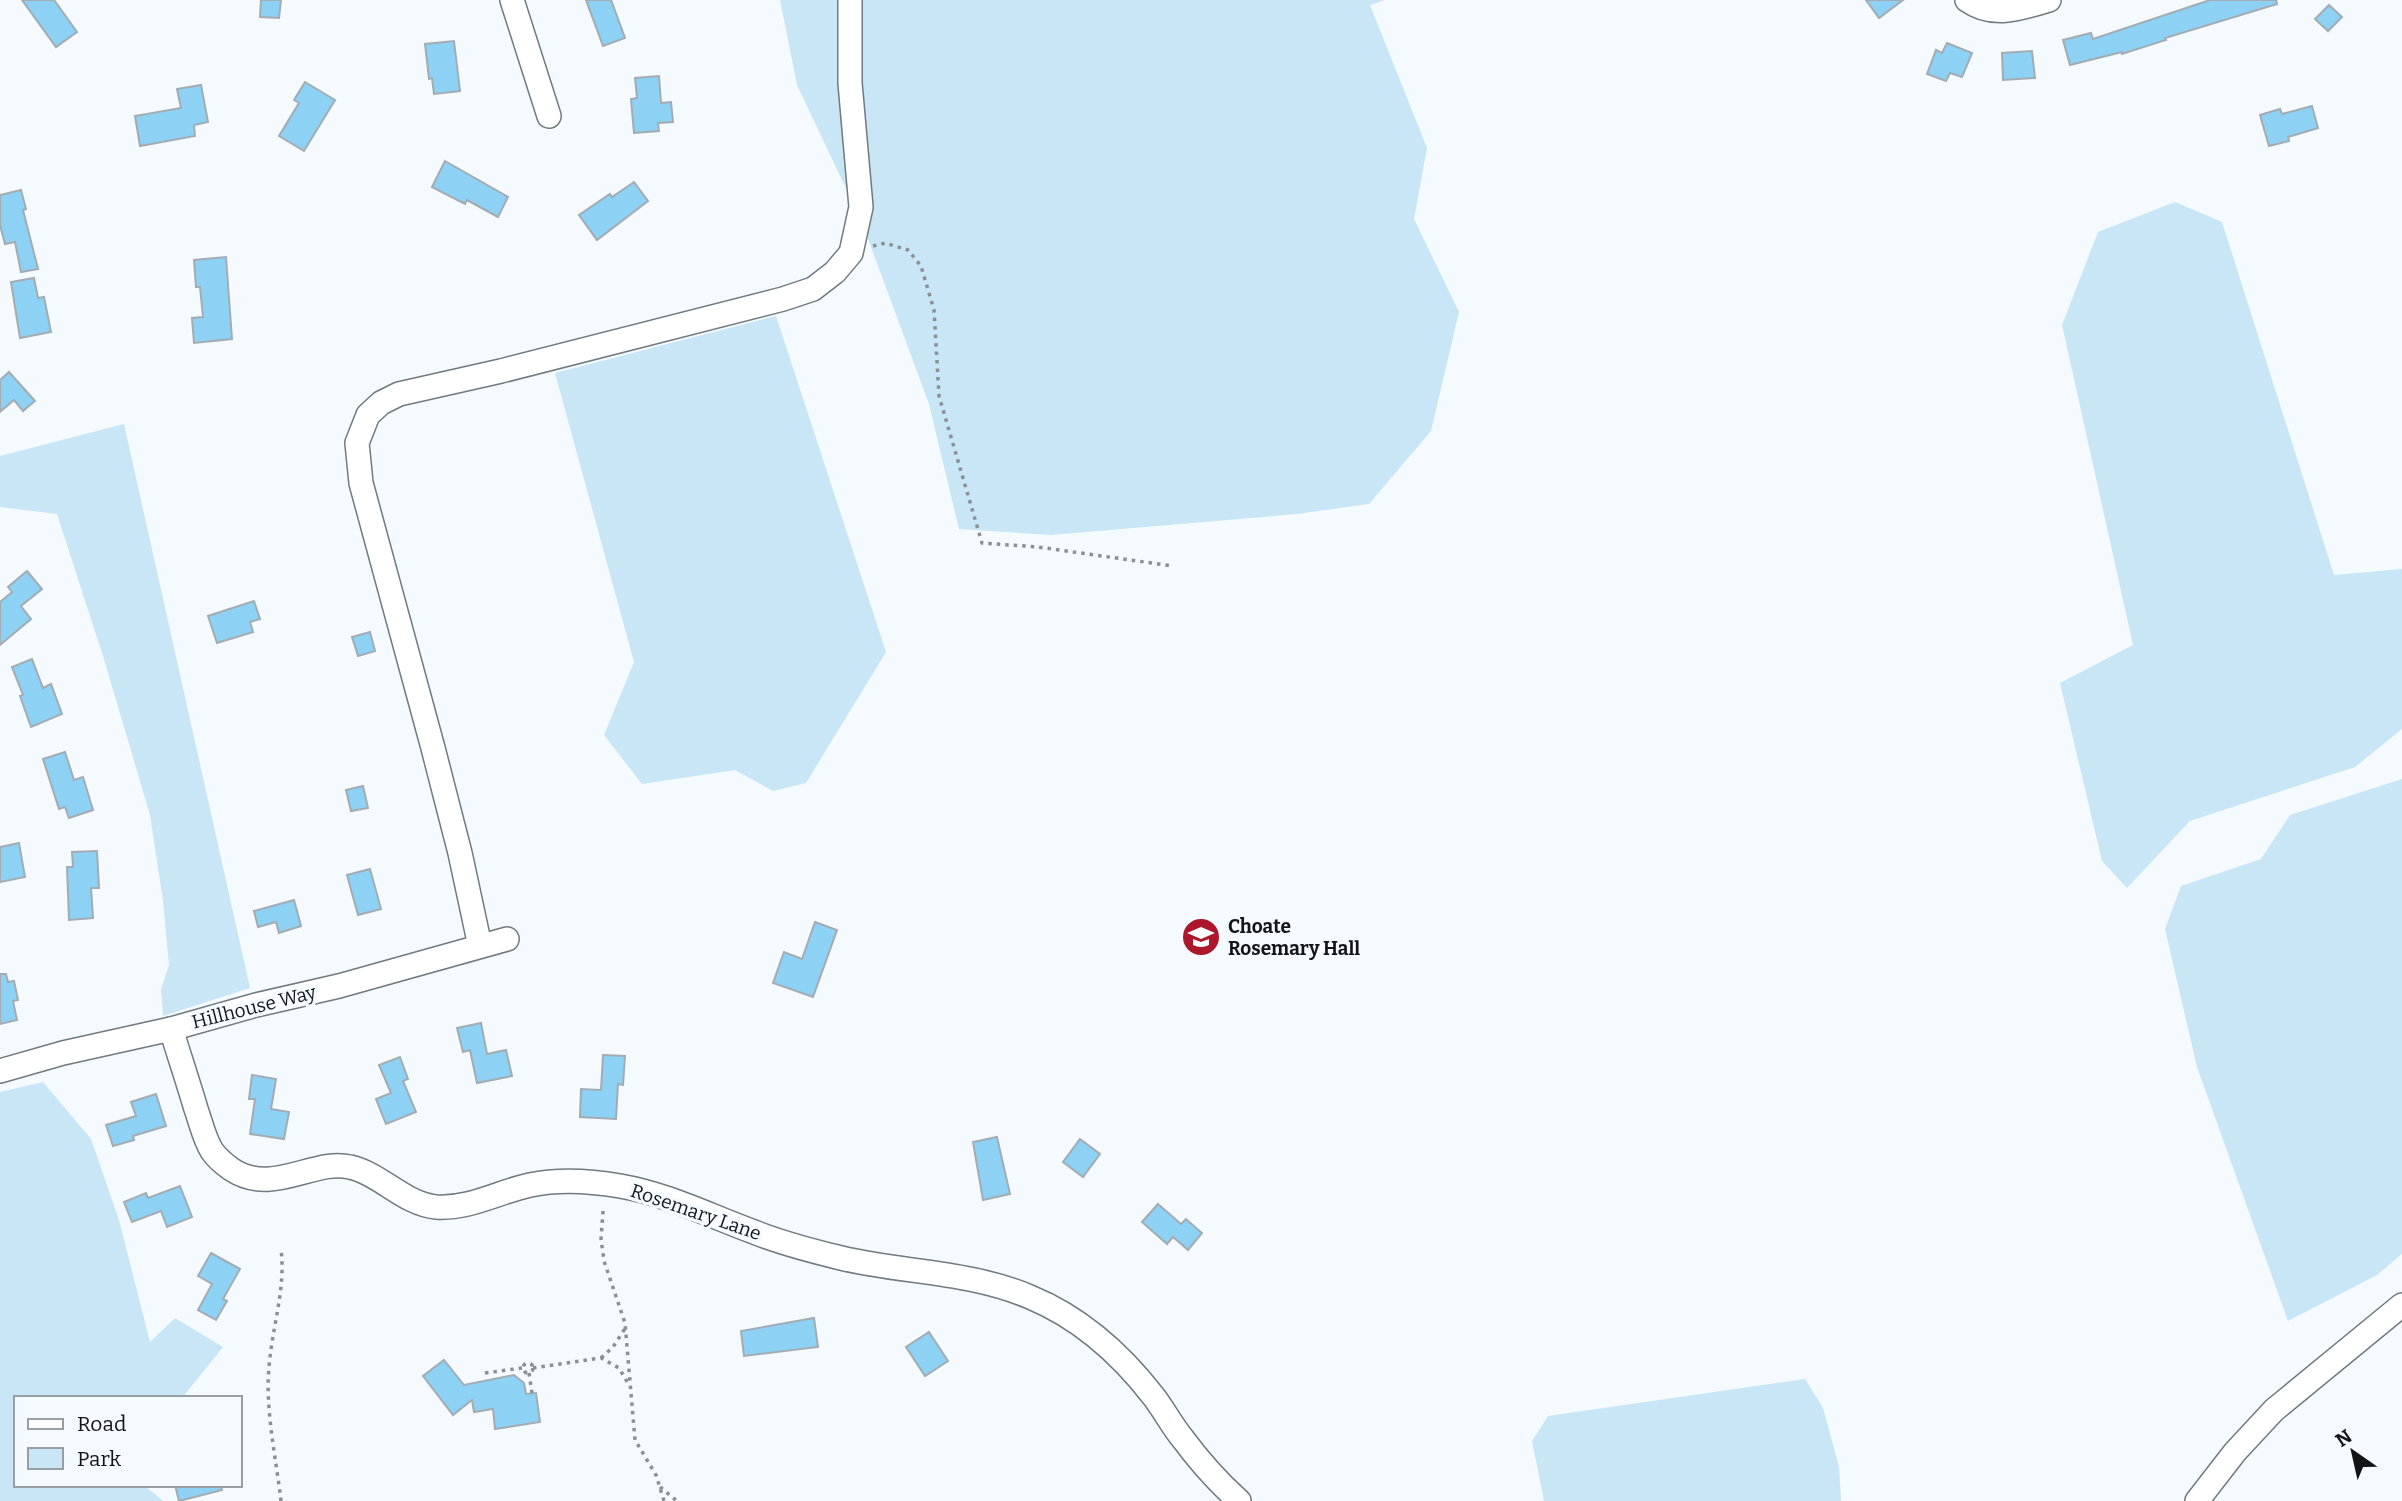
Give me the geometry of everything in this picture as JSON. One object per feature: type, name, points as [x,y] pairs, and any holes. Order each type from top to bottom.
[{"type":"street","points":[[512,0],[549,116]]},
{"type":"street","points":[[480,946],[443,788],[361,483],[357,443],[368,415],[381,403],[399,394],[490,374],[747,308],[813,289],[835,272],[851,253],[861,207],[850,83],[850,0]]},
{"type":"street","points":[[1967,0],[1976,6],[2007,12],[2049,0]]},
{"type":"street","name":"Hillhouse Way","points":[[0,1071],[63,1053],[340,986],[507,939]]},
{"type":"street","name":"Rosemary Lane","points":[[171,1029],[205,1137],[219,1159],[234,1171],[249,1177],[289,1178],[335,1165],[346,1166],[387,1183],[418,1203],[438,1207],[464,1205],[531,1185],[577,1181],[621,1186],[678,1201],[757,1233],[842,1258],[938,1272],[985,1282],[1028,1296],[1073,1318],[1097,1336],[1138,1377],[1181,1437],[1218,1482],[1239,1501]]},
{"type":"street","points":[[2196,1501],[2274,1409],[2402,1306]]},
{"type":"path","points":[[851,253],[885,243],[908,250],[921,266],[934,310],[939,396],[982,543],[1038,547],[1173,566]]},
{"type":"path","points":[[603,1211],[601,1238],[604,1261],[626,1327],[635,1440],[656,1475],[664,1501]]},
{"type":"path","points":[[281,1249],[284,1269],[269,1366],[269,1391],[281,1501]]},
{"type":"path","points":[[485,1373],[526,1371],[601,1358],[613,1347],[626,1327]]},
{"type":"path","points":[[601,1358],[619,1368],[631,1388]]},
{"type":"path","points":[[520,1379],[528,1363],[533,1368]]},
{"type":"path","points":[[526,1371],[532,1393]]},
{"type":"path","points":[[659,1486],[677,1501]]},
{"type":"green space","points":[[780,0],[1385,0],[1370,5],[1427,148],[1414,219],[1459,312],[1431,431],[1369,504],[1297,514],[1051,535],[959,529],[929,404],[861,220],[797,85]]},
{"type":"green space","points":[[2175,202],[2222,222],[2334,575],[2402,569],[2402,729],[2355,767],[2190,821],[2127,888],[2102,861],[2060,683],[2133,645],[2062,325],[2098,232]]},
{"type":"green space","points":[[776,316],[886,652],[806,783],[773,791],[735,770],[642,784],[604,735],[634,662],[555,373]]},
{"type":"green space","points":[[124,424],[250,988],[163,1016],[161,989],[169,965],[150,815],[103,656],[57,514],[0,507],[0,456]]},
{"type":"green space","points":[[2402,779],[2402,1254],[2377,1275],[2288,1321],[2197,1067],[2165,929],[2181,886],[2261,859],[2290,815]]},
{"type":"green space","points":[[43,1082],[91,1139],[119,1220],[150,1342],[175,1318],[223,1347],[184,1396],[14,1396],[14,1487],[146,1487],[163,1501],[0,1501],[0,1092]]},
{"type":"green space","points":[[1805,1379],[1823,1408],[1839,1467],[1841,1501],[1544,1501],[1532,1441],[1548,1416]]},
{"type":"building","points":[[22,0],[54,0],[77,32],[56,47]]},
{"type":"building","points":[[261,0],[281,0],[279,18],[260,17]]},
{"type":"building","points":[[586,0],[611,0],[625,38],[603,46]]},
{"type":"building","points":[[1866,0],[1903,0],[1879,18]]},
{"type":"building","points":[[2210,0],[2276,0],[2277,4],[2122,54],[2070,65],[2063,40],[2091,33],[2093,39]]},
{"type":"building","points":[[2329,5],[2342,17],[2328,31],[2315,19]]},
{"type":"building","points":[[454,41],[460,91],[434,94],[432,78],[429,79],[425,44]]},
{"type":"building","points":[[1947,43],[1972,53],[1962,77],[1950,73],[1946,81],[1927,74],[1936,50],[1942,53]]},
{"type":"building","points":[[2032,51],[2035,78],[2003,80],[2002,53]]},
{"type":"building","points":[[659,76],[661,103],[671,102],[673,122],[658,123],[659,131],[634,133],[631,99],[637,98],[635,78]]},
{"type":"building","points":[[305,82],[335,100],[304,151],[279,136],[299,103],[294,100]]},
{"type":"building","points":[[201,85],[208,122],[194,125],[195,136],[140,146],[135,116],[181,108],[177,89]]},
{"type":"building","points":[[2312,106],[2318,128],[2288,137],[2289,141],[2269,146],[2260,115],[2280,109],[2282,114]]},
{"type":"building","points":[[445,161],[508,197],[498,217],[467,200],[465,204],[432,187]]},
{"type":"building","points":[[634,182],[648,201],[597,240],[579,215]]},
{"type":"building","points":[[21,190],[26,209],[23,210],[38,269],[21,272],[15,242],[5,244],[0,225],[0,195]]},
{"type":"building","points":[[226,257],[232,339],[194,343],[192,318],[203,317],[200,287],[196,287],[194,260]]},
{"type":"building","points":[[34,278],[38,298],[44,297],[51,332],[20,338],[11,282]]},
{"type":"building","points":[[9,372],[35,401],[23,411],[14,400],[0,412],[0,380]]},
{"type":"building","points":[[27,571],[42,589],[21,606],[31,619],[0,645],[0,602],[12,592],[8,587]]},
{"type":"building","points":[[254,601],[260,619],[250,622],[253,632],[217,643],[208,616]]},
{"type":"building","points":[[370,632],[375,651],[358,656],[352,637]]},
{"type":"building","points":[[32,659],[43,688],[51,684],[62,714],[31,727],[12,667]]},
{"type":"building","points":[[65,752],[74,780],[83,777],[93,810],[69,818],[65,807],[59,809],[43,759]]},
{"type":"building","points":[[363,786],[368,808],[351,811],[346,790]]},
{"type":"building","points":[[19,843],[25,877],[0,882],[0,847]]},
{"type":"building","points":[[97,851],[99,888],[91,888],[93,918],[69,920],[67,867],[73,867],[72,852]]},
{"type":"building","points":[[370,869],[381,909],[358,915],[347,875]]},
{"type":"building","points":[[294,900],[301,926],[279,933],[276,922],[258,927],[254,911]]},
{"type":"building","points":[[815,922],[837,930],[813,997],[773,983],[784,952],[802,959]]},
{"type":"building","points":[[0,974],[6,974],[8,982],[14,981],[18,1000],[13,1001],[17,1020],[0,1024]]},
{"type":"building","points":[[481,1023],[487,1054],[506,1050],[512,1076],[477,1083],[470,1050],[463,1052],[457,1028]]},
{"type":"building","points":[[603,1055],[625,1056],[623,1085],[618,1084],[616,1119],[580,1117],[581,1089],[601,1090]]},
{"type":"building","points":[[400,1057],[408,1079],[403,1081],[416,1112],[386,1124],[376,1099],[391,1093],[379,1065]]},
{"type":"building","points":[[252,1075],[276,1079],[271,1109],[289,1112],[284,1139],[250,1134],[255,1099],[249,1099]]},
{"type":"building","points":[[156,1094],[166,1126],[133,1136],[134,1140],[113,1146],[106,1125],[136,1116],[131,1102]]},
{"type":"building","points":[[997,1137],[1010,1194],[983,1200],[973,1142]]},
{"type":"building","points":[[1080,1139],[1100,1154],[1083,1177],[1063,1162]]},
{"type":"building","points":[[180,1186],[192,1217],[167,1227],[161,1211],[132,1222],[124,1202],[146,1193],[148,1198]]},
{"type":"building","points":[[1158,1204],[1181,1224],[1186,1219],[1202,1233],[1188,1250],[1173,1237],[1167,1244],[1142,1222]]},
{"type":"building","points":[[211,1253],[240,1269],[223,1299],[227,1301],[216,1320],[198,1310],[212,1284],[198,1276]]},
{"type":"building","points":[[814,1318],[818,1347],[744,1356],[741,1331]]},
{"type":"building","points":[[929,1332],[948,1361],[925,1376],[906,1347]]},
{"type":"building","points":[[444,1360],[464,1385],[514,1375],[524,1383],[526,1394],[536,1393],[540,1422],[495,1429],[493,1409],[474,1412],[472,1400],[453,1415],[423,1376]]},
{"type":"building","points":[[176,1487],[221,1487],[222,1490],[179,1501]]},
{"type":"place","name":"Choate Rosemary Hall","points":[[1201,937]]}]
